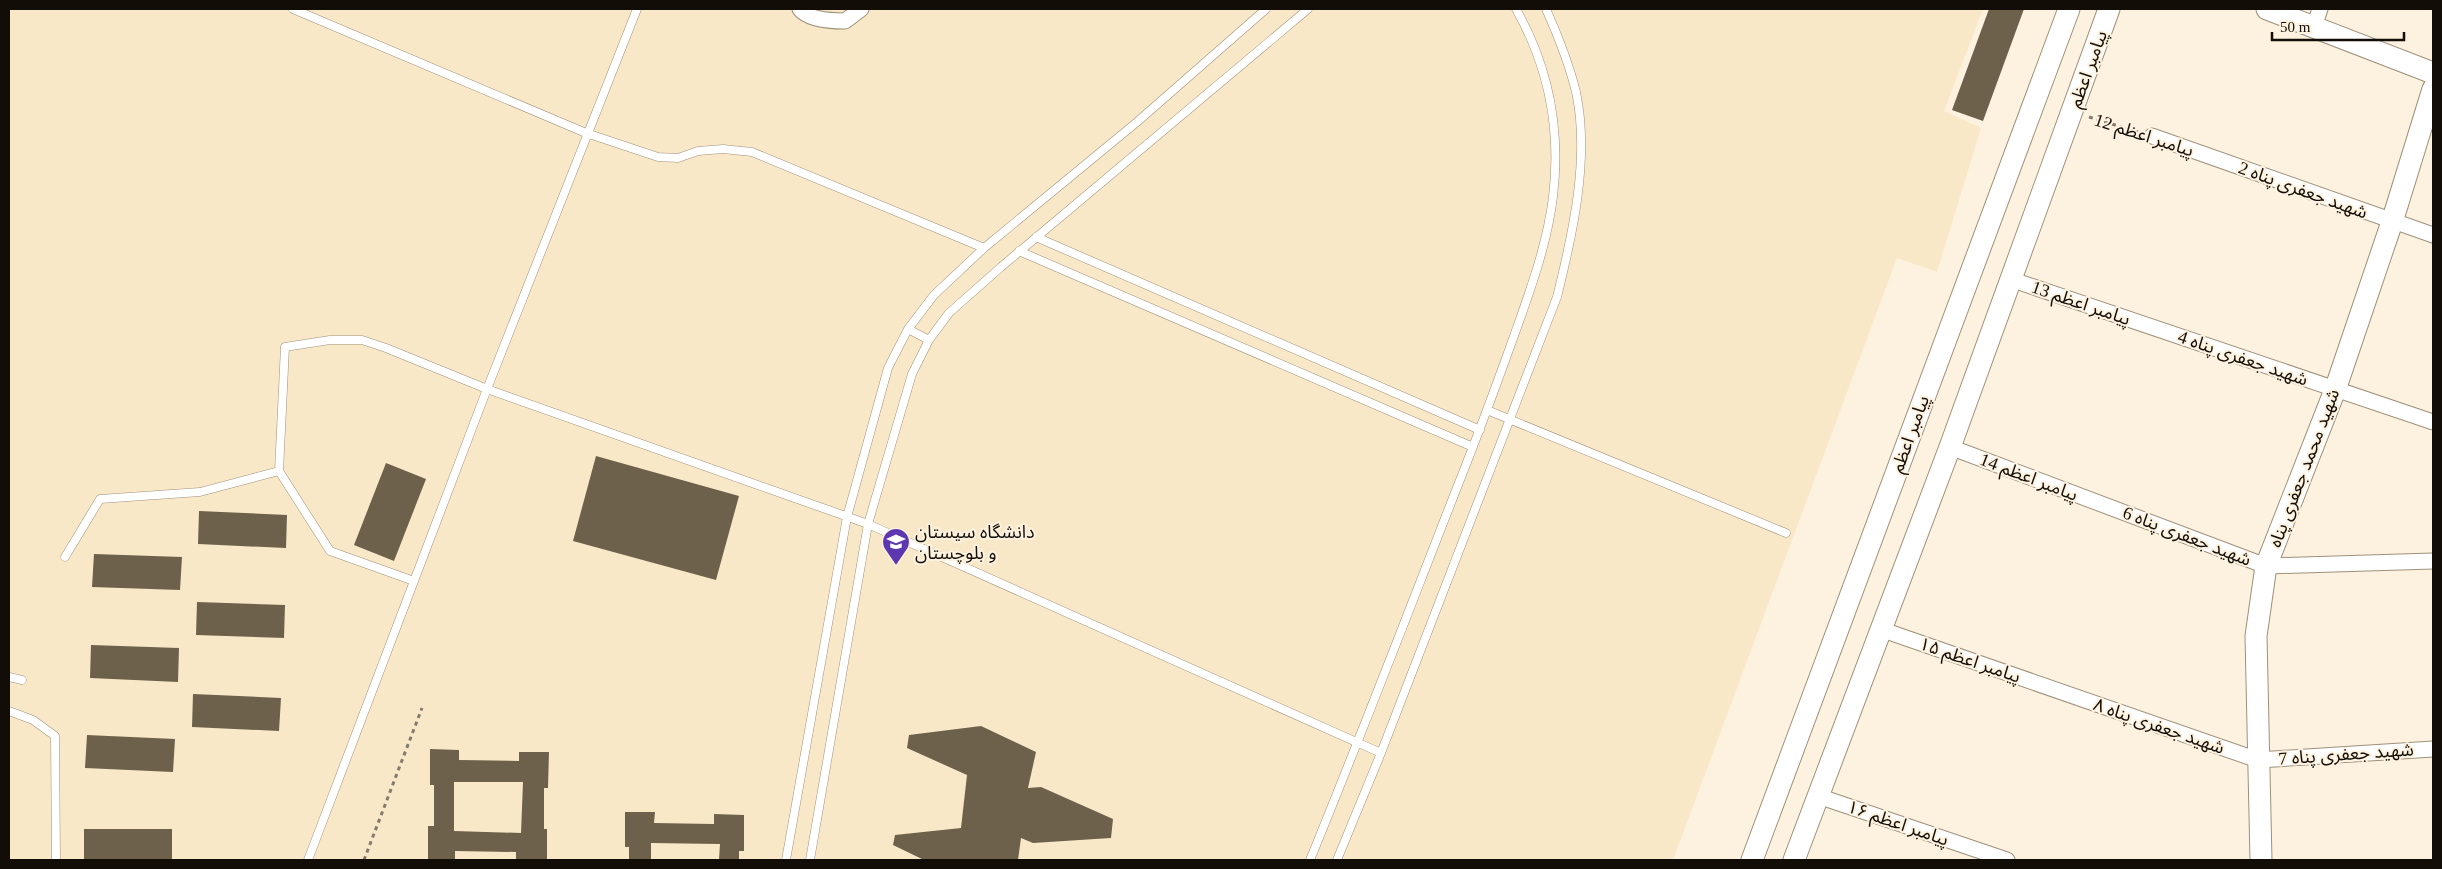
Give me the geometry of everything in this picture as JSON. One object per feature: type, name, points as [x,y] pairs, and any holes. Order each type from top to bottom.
[{"type":"main road","name":"پیامبر اعظم","points":[[1752,860],[2069,9]]},
{"type":"main road","name":"پیامبر اعظم","points":[[1794,860],[1950,447],[2010,278],[2110,9]]},
{"type":"main road","points":[[2267,9],[2317,18],[2433,73]]},
{"type":"main road","name":"شهید محمد جعفری پناه","points":[[2261,860],[2256,636],[2266,566],[2335,390],[2392,222],[2433,89]]},
{"type":"street","points":[[800,9],[804,14],[829,20],[845,21],[861,9]]},
{"type":"street","name":"پیامبر اعظم 12","points":[[2152,136],[2215,159]]},
{"type":"street","name":"شهید جعفری پناه 2","points":[[2215,159],[2433,235]]},
{"type":"street","name":"پیامبر اعظم 13","points":[[2010,278],[2152,327]]},
{"type":"street","name":"شهید جعفری پناه 4","points":[[2152,327],[2433,422]]},
{"type":"street","name":"پیامبر اعظم 14","points":[[1950,447],[2108,506]]},
{"type":"street","name":"شهید جعفری پناه 6","points":[[2108,506],[2266,566]]},
{"type":"street","points":[[2266,566],[2433,561]]},
{"type":"street","name":"پیامبر اعظم ۱۵","points":[[1880,629],[2060,691]]},
{"type":"street","name":"شهید جعفری پناه ۸","points":[[2060,691],[2258,760]]},
{"type":"street","name":"شهید جعفری پناه 7","points":[[2258,760],[2433,749]]},
{"type":"street","name":"پیامبر اعظم ۱۶","points":[[1818,796],[2007,860]]},
{"type":"lane","points":[[292,9],[586,133],[658,157],[678,158],[698,151],[723,149],[752,152],[984,248]]},
{"type":"lane","points":[[308,860],[487,389],[586,133],[637,9]]},
{"type":"lane","points":[[786,860],[847,518],[888,368],[908,329],[934,295],[984,248],[1137,122],[1266,9]]},
{"type":"lane","points":[[810,860],[868,524],[912,374],[929,340],[949,313],[1019,251],[1308,9]]},
{"type":"lane","points":[[1310,860],[1480,430],[1533,282],[1544,243],[1553,196],[1556,134],[1551,96],[1538,54],[1516,9]]},
{"type":"lane","points":[[1337,860],[1381,753],[1557,297],[1569,250],[1577,200],[1580,131],[1576,92],[1562,46],[1546,9]]},
{"type":"lane","points":[[1036,237],[1480,430]]},
{"type":"lane","points":[[1019,251],[1473,447]]},
{"type":"lane","points":[[908,329],[929,340]]},
{"type":"lane","points":[[414,581],[330,551],[279,470],[285,346],[330,340],[362,340],[487,389],[868,524],[1381,753]]},
{"type":"lane","points":[[1487,410],[1786,533]]},
{"type":"lane","points":[[65,557],[100,499],[200,492],[279,470]]},
{"type":"lane","points":[[9,677],[22,680]]},
{"type":"lane","points":[[9,711],[34,720],[48,728],[54,736],[56,860]]},
{"type":"path","name":"پیامبر اعظم 12","points":[[2072,112],[2152,136]]},
{"type":"path","points":[[364,860],[422,708]]},
{"type":"shaded area","name":"دانشگاه سیستان و بلوچستان","points":[[9,9],[1983,9],[1944,111],[1981,128],[1937,272],[1897,258],[1673,860],[9,860]]},
{"type":"building","points":[[1989,9],[2024,9],[1983,121],[1952,110]]},
{"type":"building","points":[[596,456],[739,496],[716,580],[573,541]]},
{"type":"building","points":[[386,463],[426,479],[394,561],[354,545]]},
{"type":"building","points":[[199,511],[287,515],[286,548],[198,544]]},
{"type":"building","points":[[94,554],[182,557],[180,590],[92,587]]},
{"type":"building","points":[[197,602],[285,605],[284,638],[196,635]]},
{"type":"building","points":[[91,645],[179,648],[178,682],[90,678]]},
{"type":"building","points":[[193,694],[281,698],[279,731],[192,727]]},
{"type":"building","points":[[981,726],[1036,752],[1028,788],[1041,787],[1113,819],[1111,838],[1033,843],[1021,838],[1018,860],[924,860],[893,845],[895,835],[961,828],[967,775],[907,748],[909,735]]},
{"type":"building","points":[[87,735],[175,739],[173,772],[85,768]]},
{"type":"building","points":[[430,749],[459,750],[459,760],[519,761],[519,752],[549,752],[548,788],[544,788],[544,829],[547,829],[547,860],[516,860],[516,852],[455,851],[455,860],[428,860],[428,826],[434,826],[434,785],[430,785]],"holes":[[[454,782],[523,782],[521,833],[454,831]]]},
{"type":"building","points":[[625,812],[655,812],[654,823],[714,824],[714,814],[744,815],[744,851],[739,851],[739,860],[719,860],[720,844],[651,843],[651,860],[629,860],[629,847],[625,847]]},
{"type":"building","points":[[84,829],[172,829],[172,860],[84,860]]},
{"type":"place","name":"دانشگاه سیستان و بلوچستان","points":[[896,566]]}]
